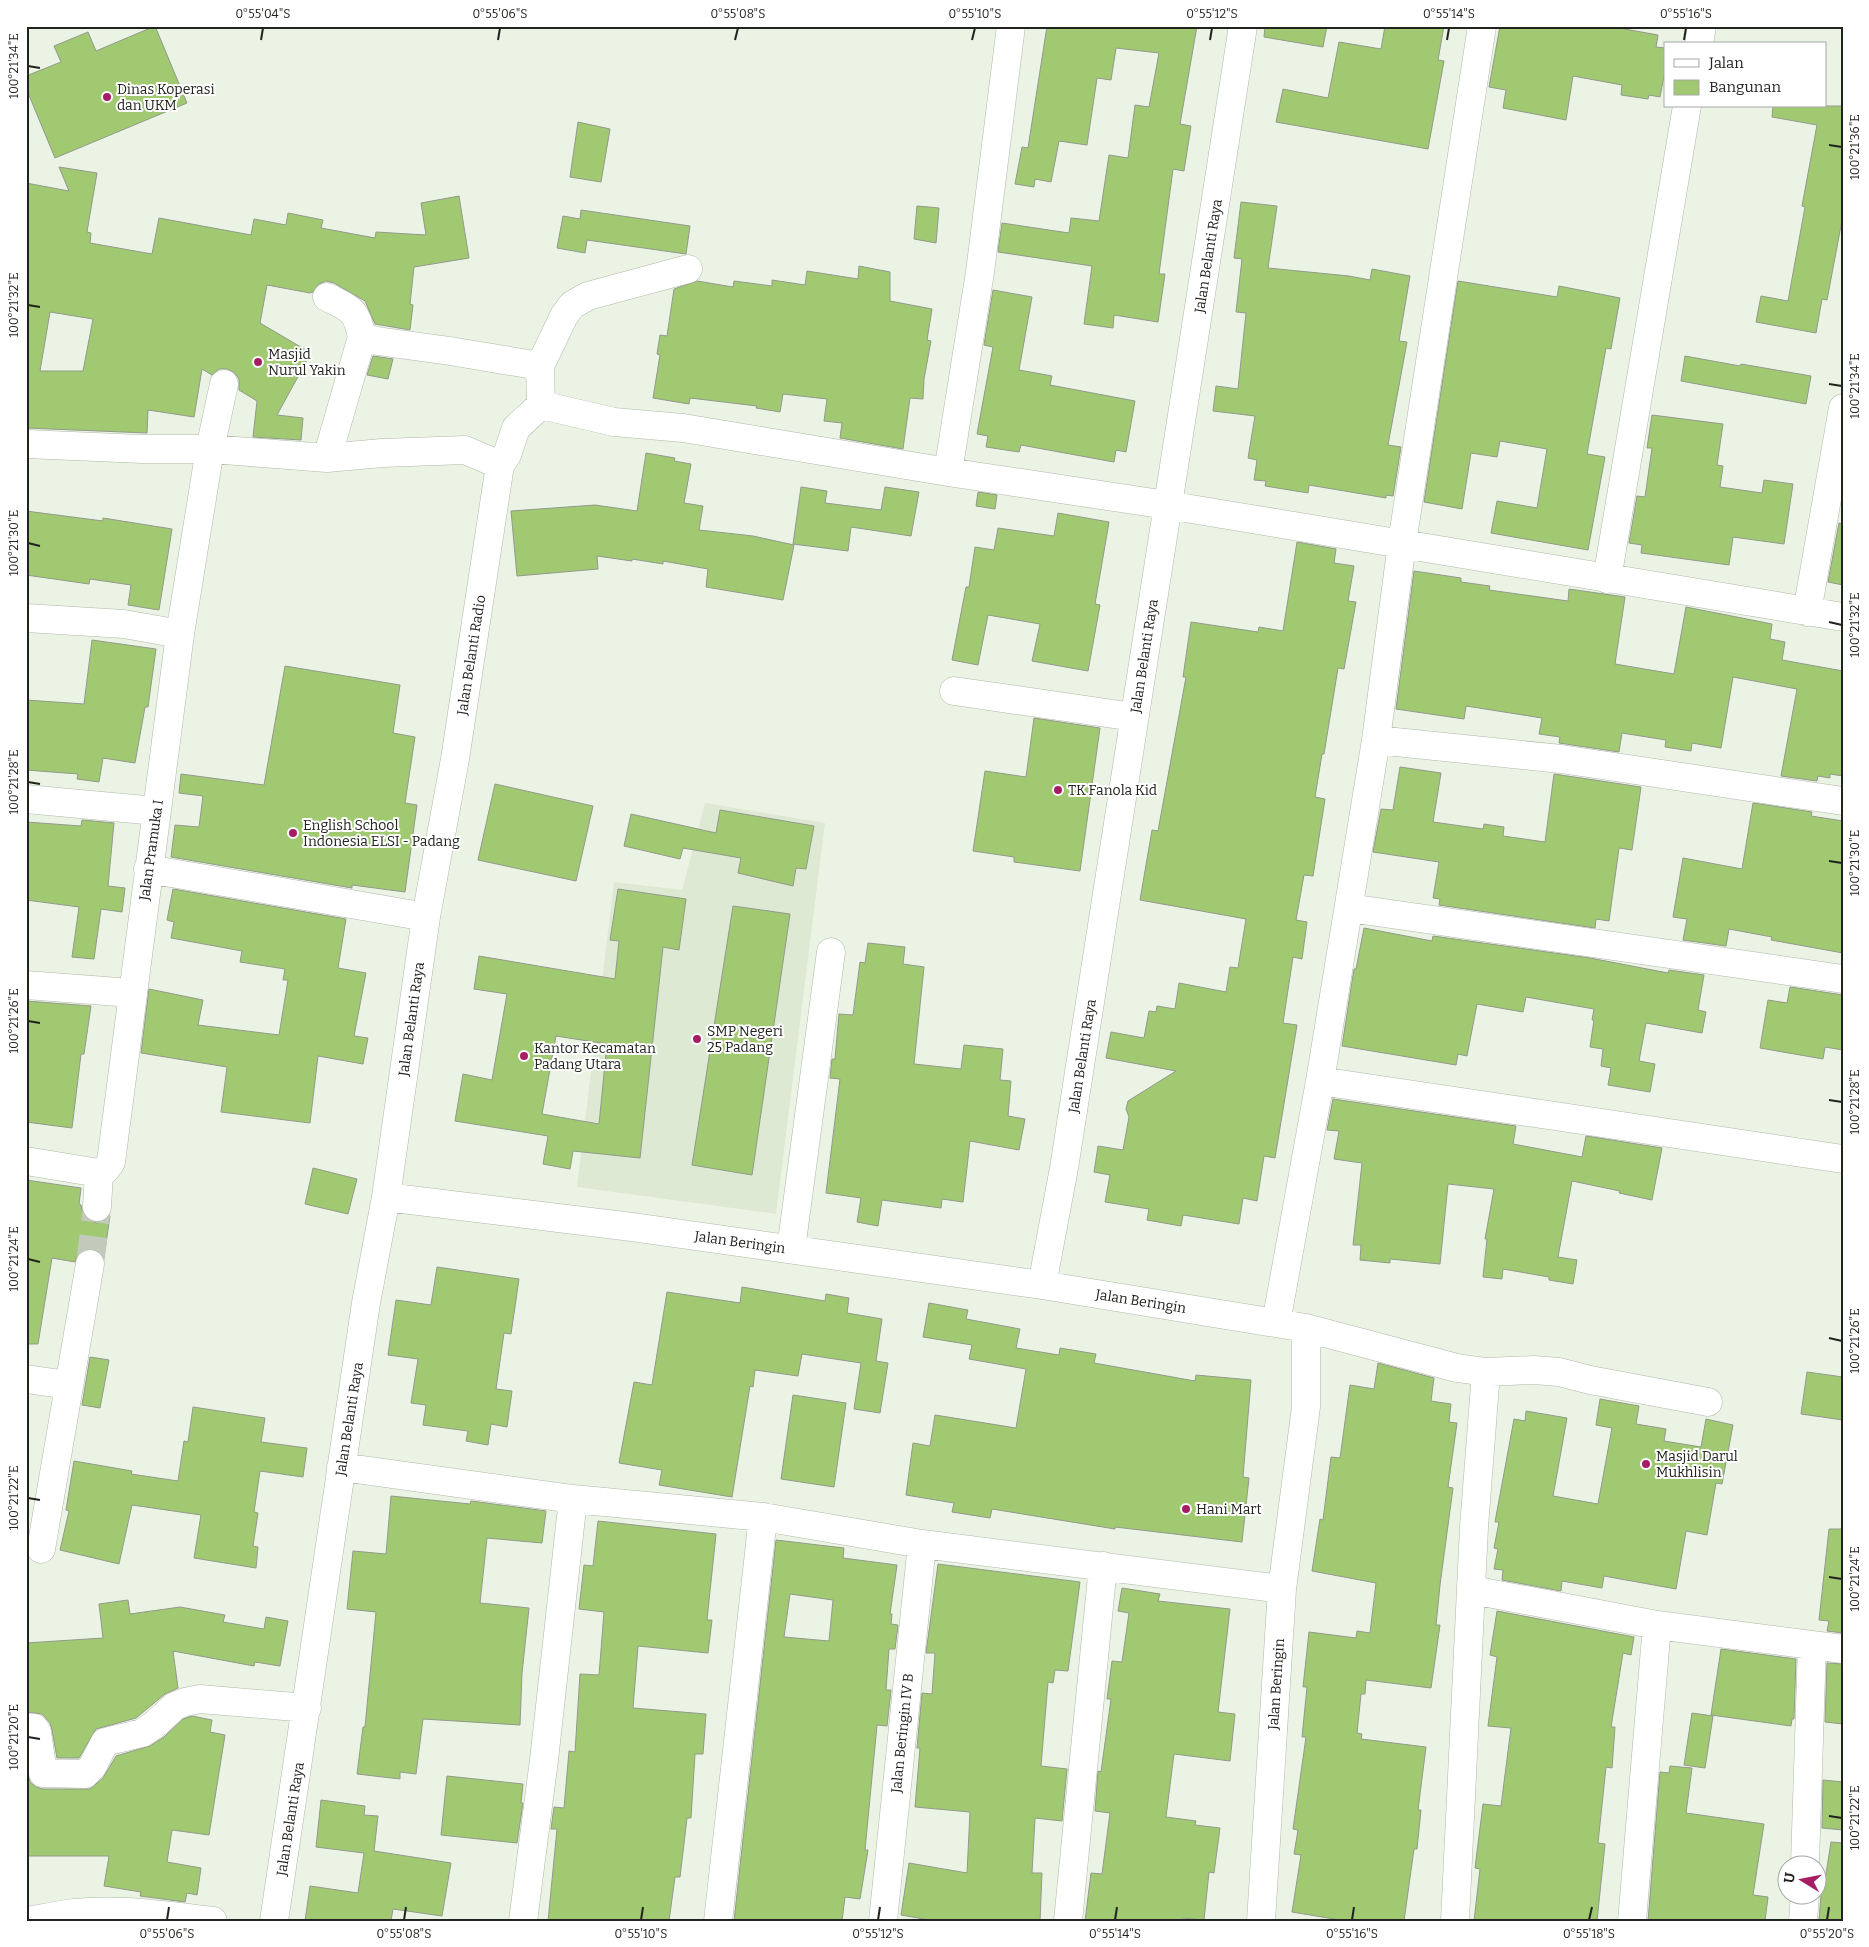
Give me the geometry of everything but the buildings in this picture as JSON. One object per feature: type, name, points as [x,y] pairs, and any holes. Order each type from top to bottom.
[{"type":"street","points":[[948,472],[980,272],[1011,26]]},
{"type":"street","name":"Jalan Belanti Raya","points":[[1042,1285],[1064,1168],[1243,26]]},
{"type":"street","points":[[1276,1323],[1320,1081],[1376,740],[1402,543],[1482,26]]},
{"type":"street","points":[[1699,42],[1702,26]]},
{"type":"street","points":[[1607,579],[1687,108]]},
{"type":"street","points":[[688,268],[588,296],[572,305],[564,316],[540,366],[541,406],[614,422],[683,428],[948,472],[1167,505],[1843,618]]},
{"type":"street","points":[[327,296],[352,310],[357,316],[362,337],[328,458]]},
{"type":"street","points":[[362,337],[540,366]]},
{"type":"street","name":"Jalan Pramuka I","points":[[99,1173],[106,1170],[111,1162],[180,634],[210,449],[224,384]]},
{"type":"street","name":"Jalan Belanti Radio","points":[[426,917],[455,759],[500,465],[507,455],[516,428],[541,406]]},
{"type":"street","points":[[1807,612],[1843,408]]},
{"type":"street","points":[[26,444],[142,449],[210,449],[328,458],[382,453],[465,450],[500,465]]},
{"type":"street","points":[[26,618],[124,624],[180,634]]},
{"type":"street","points":[[954,691],[1134,717]]},
{"type":"street","points":[[1376,740],[1561,759],[1843,801]]},
{"type":"street","points":[[26,799],[156,811]]},
{"type":"street","points":[[148,869],[426,917]]},
{"type":"street","points":[[1349,908],[1843,979]]},
{"type":"street","name":"Jalan Belanti Raya","points":[[274,1921],[366,1303],[386,1197],[426,917]]},
{"type":"street","points":[[791,1249],[831,952]]},
{"type":"street","points":[[26,985],[132,993]]},
{"type":"street","points":[[1320,1081],[1843,1159]]},
{"type":"street","points":[[26,1161],[99,1173],[97,1207]]},
{"type":"street","name":"Jalan Beringin","points":[[386,1197],[632,1227],[791,1249],[1042,1285],[1306,1328],[1306,1407],[1282,1589],[1261,1921]]},
{"type":"street","points":[[41,1549],[90,1264]]},
{"type":"street","points":[[1306,1328],[1457,1368],[1486,1372],[1534,1370],[1559,1372],[1590,1380],[1708,1402]]},
{"type":"street","points":[[1455,1921],[1474,1527],[1486,1372]]},
{"type":"street","points":[[26,1379],[68,1384]]},
{"type":"street","points":[[341,1467],[573,1499],[763,1517],[922,1544],[1282,1589]]},
{"type":"street","points":[[523,1921],[544,1760],[573,1499]]},
{"type":"street","points":[[718,1921],[763,1517]]},
{"type":"street","name":"Jalan Beringin IV B","points":[[883,1921],[922,1544]]},
{"type":"street","points":[[1068,1921],[1102,1566]]},
{"type":"street","points":[[1472,1590],[1657,1625],[1843,1649]]},
{"type":"street","points":[[1632,1921],[1657,1625]]},
{"type":"street","points":[[1806,1854],[1812,1645]]},
{"type":"street","points":[[26,1727],[34,1728],[38,1732],[43,1773],[85,1774],[90,1771],[105,1742],[142,1733],[175,1706],[185,1702],[200,1699],[307,1708]]},
{"type":"street","points":[[1804,1904],[1804,1921]]},
{"type":"street","points":[[28,1921],[74,1913],[101,1912],[156,1914],[213,1921]]},
{"type":"shaded area","name":"SMP Negeri 25 Padang","points":[[705,803],[825,823],[776,1214],[577,1187],[614,882],[682,890]]},
{"type":"tunnel","points":[[90,1264],[97,1207]]},
{"type":"place","name":"Dinas Koperasi dan UKM","points":[[107,97]]},
{"type":"place","name":"Masjid Nurul Yakin","points":[[258,362]]},
{"type":"place","name":"TK Fanola Kid","points":[[1058,790]]},
{"type":"place","name":"English School Indonesia ELSI - Padang","points":[[293,833]]},
{"type":"place","name":"SMP Negeri 25 Padang","points":[[697,1039]]},
{"type":"place","name":"Kantor Kecamatan Padang Utara","points":[[524,1056]]},
{"type":"place","name":"Masjid Darul Mukhlisin","points":[[1646,1464]]},
{"type":"place","name":"Hani Mart","points":[[1186,1509]]}]
